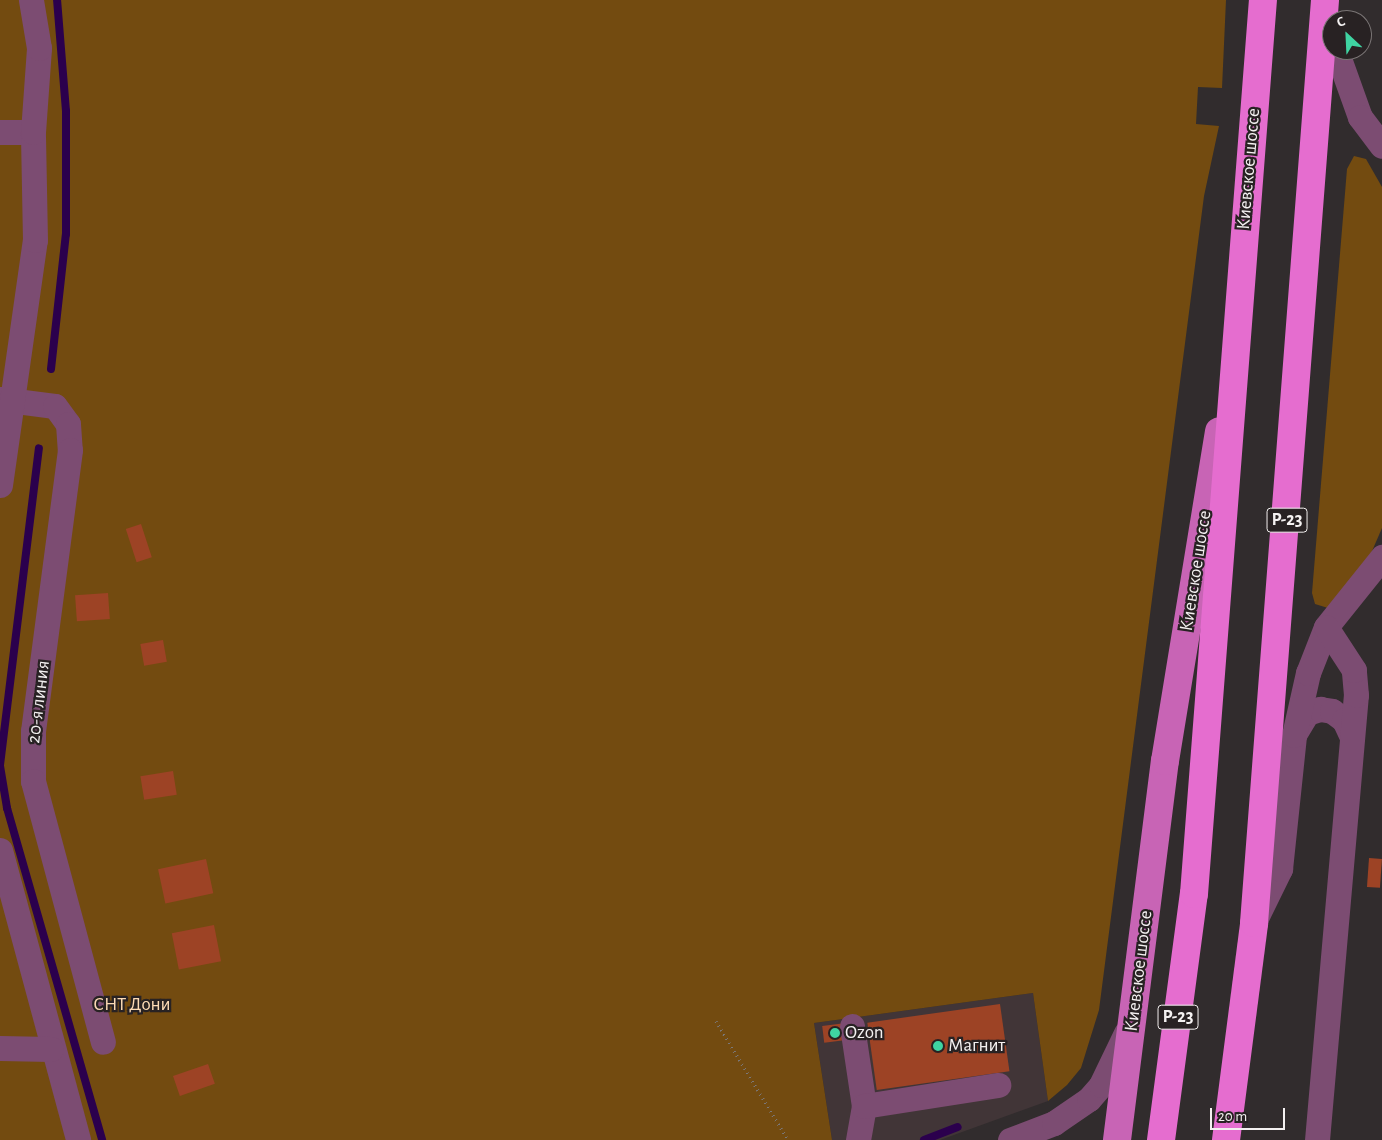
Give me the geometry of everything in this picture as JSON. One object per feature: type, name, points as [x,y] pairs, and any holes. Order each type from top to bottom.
[{"type":"highway","name":"Киевское шоссе","points":[[1235,337],[1263,0]]},
{"type":"highway","name":"Р-23","points":[[1226,1140],[1254,923],[1323,60]]},
{"type":"highway","name":"Р-23","points":[[1162,1140],[1194,894],[1235,337]]},
{"type":"main road","name":"Киевское шоссе","points":[[1117,1140],[1165,761],[1235,337]]},
{"type":"street","points":[[0,485],[5,400],[36,240],[33,132],[39,48],[31,0]]},
{"type":"street","points":[[1340,60],[1360,117],[1382,146]]},
{"type":"street","points":[[0,132],[33,132]]},
{"type":"street","name":"20-я линия","points":[[5,400],[54,406],[68,424],[66,479],[33,731],[33,781],[103,1042]]},
{"type":"street","points":[[1254,923],[1280,869],[1294,735],[1308,673],[1326,627],[1382,557]]},
{"type":"street","points":[[1317,1140],[1352,737],[1354,670],[1326,627]]},
{"type":"street","points":[[1294,735],[1307,713],[1320,709],[1332,711],[1344,720],[1352,737]]},
{"type":"street","points":[[0,850],[51,1049],[78,1140]]},
{"type":"street","points":[[1010,1140],[1054,1123],[1089,1100],[1112,1065],[1133,1017]]},
{"type":"street","points":[[852,1026],[864,1106],[858,1140]]},
{"type":"street","points":[[0,1048],[51,1049]]},
{"type":"street","points":[[864,1106],[998,1085]]},
{"type":"path","points":[[716,1022],[788,1140]]},
{"type":"shaded area","points":[[1033,993],[1048,1101],[940,1140],[832,1140],[814,1023]]},
{"type":"green space","name":"СНТ Дони","points":[[0,0],[1226,0],[1222,88],[1198,87],[1196,124],[1219,126],[1204,196],[1099,1010],[1081,1068],[1067,1085],[1048,1101],[1033,993],[814,1023],[832,1140],[0,1140]]},
{"type":"green space","points":[[1354,156],[1366,159],[1382,187],[1382,528],[1366,565],[1328,608],[1315,604],[1312,593],[1347,169]]},
{"type":"building","points":[[141,524],[152,557],[137,562],[126,529]]},
{"type":"building","points":[[108,593],[110,619],[77,621],[75,595]]},
{"type":"building","points":[[163,640],[167,662],[144,666],[140,644]]},
{"type":"building","points":[[173,771],[177,795],[144,800],[140,776]]},
{"type":"building","points":[[1369,858],[1382,859],[1380,888],[1367,887]]},
{"type":"building","points":[[206,859],[213,893],[165,903],[158,869]]},
{"type":"building","points":[[214,925],[221,961],[179,970],[172,933]]},
{"type":"building","name":"Магнит","points":[[1000,1004],[1009,1071],[877,1090],[867,1023]]},
{"type":"building","name":"Ozon","points":[[846,1023],[848,1040],[824,1043],[822,1026]]},
{"type":"building","points":[[208,1064],[215,1084],[180,1096],[173,1076]]},
{"type":"waterway","points":[[51,369],[66,234],[66,111],[57,0]]},
{"type":"waterway","points":[[0,765],[39,448]]},
{"type":"waterway","points":[[0,766],[7,808],[102,1140]]},
{"type":"waterway","points":[[924,1140],[958,1127]]},
{"type":"place","name":"Ozon","points":[[835,1033]]},
{"type":"place","name":"Магнит","points":[[938,1046]]}]
